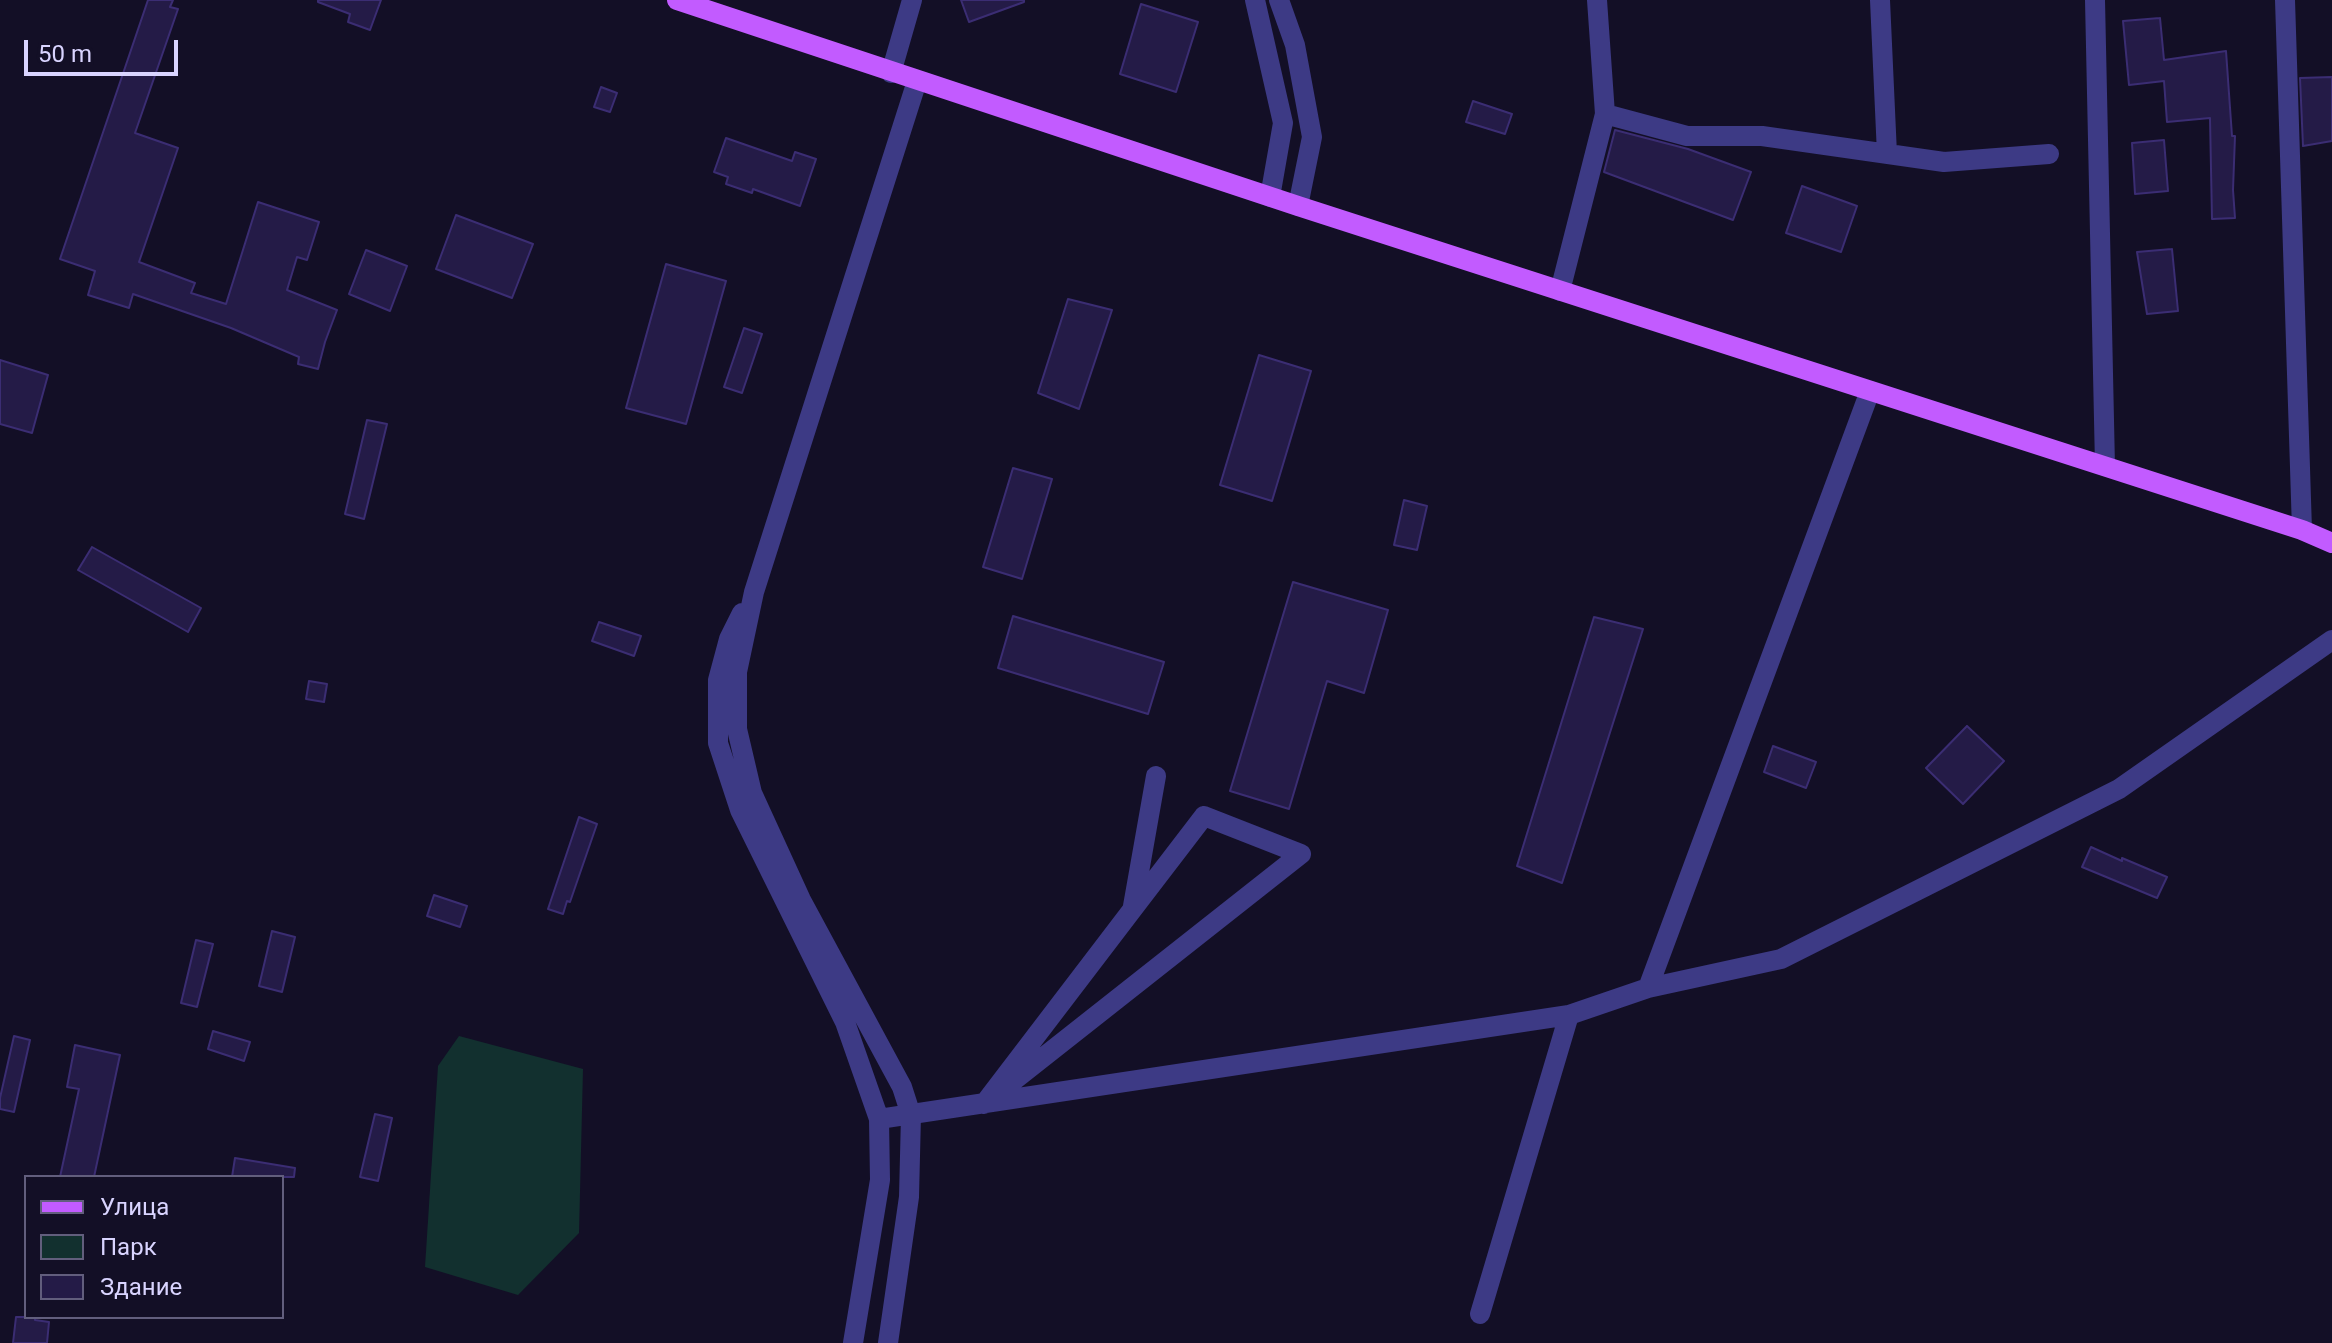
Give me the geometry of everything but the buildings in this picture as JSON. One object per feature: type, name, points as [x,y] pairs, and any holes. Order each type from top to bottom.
[{"type":"main road","points":[[677,0],[1270,197],[2302,530],[2332,543]]},
{"type":"street","points":[[891,73],[912,0]]},
{"type":"street","points":[[1255,0],[1283,123],[1270,197]]},
{"type":"street","points":[[1279,0],[1295,45],[1312,137],[1298,206]]},
{"type":"street","points":[[1560,291],[1605,114],[1597,0]]},
{"type":"street","points":[[1880,0],[1887,154]]},
{"type":"street","points":[[2095,0],[2105,466]]},
{"type":"street","points":[[2285,0],[2302,530]]},
{"type":"street","points":[[888,1343],[909,1197],[911,1115],[902,1087],[801,900],[752,793],[737,729],[737,672],[754,592],[917,81]]},
{"type":"street","points":[[1605,114],[1687,136],[1762,136],[1944,162],[2049,154]]},
{"type":"street","points":[[1648,988],[1870,391]]},
{"type":"street","points":[[754,592],[729,639],[718,680],[718,743],[740,810],[845,1022],[879,1119],[880,1180],[853,1343]]},
{"type":"street","points":[[879,1119],[1569,1015],[1648,988],[1781,959],[2119,789],[2332,640]]},
{"type":"street","points":[[1132,910],[1156,776]]},
{"type":"street","points":[[1204,816],[1301,854],[984,1104],[1204,816]]},
{"type":"street","points":[[1480,1314],[1569,1015]]},
{"type":"green space","points":[[459,1036],[583,1069],[579,1233],[518,1295],[425,1267],[438,1066]]}]
